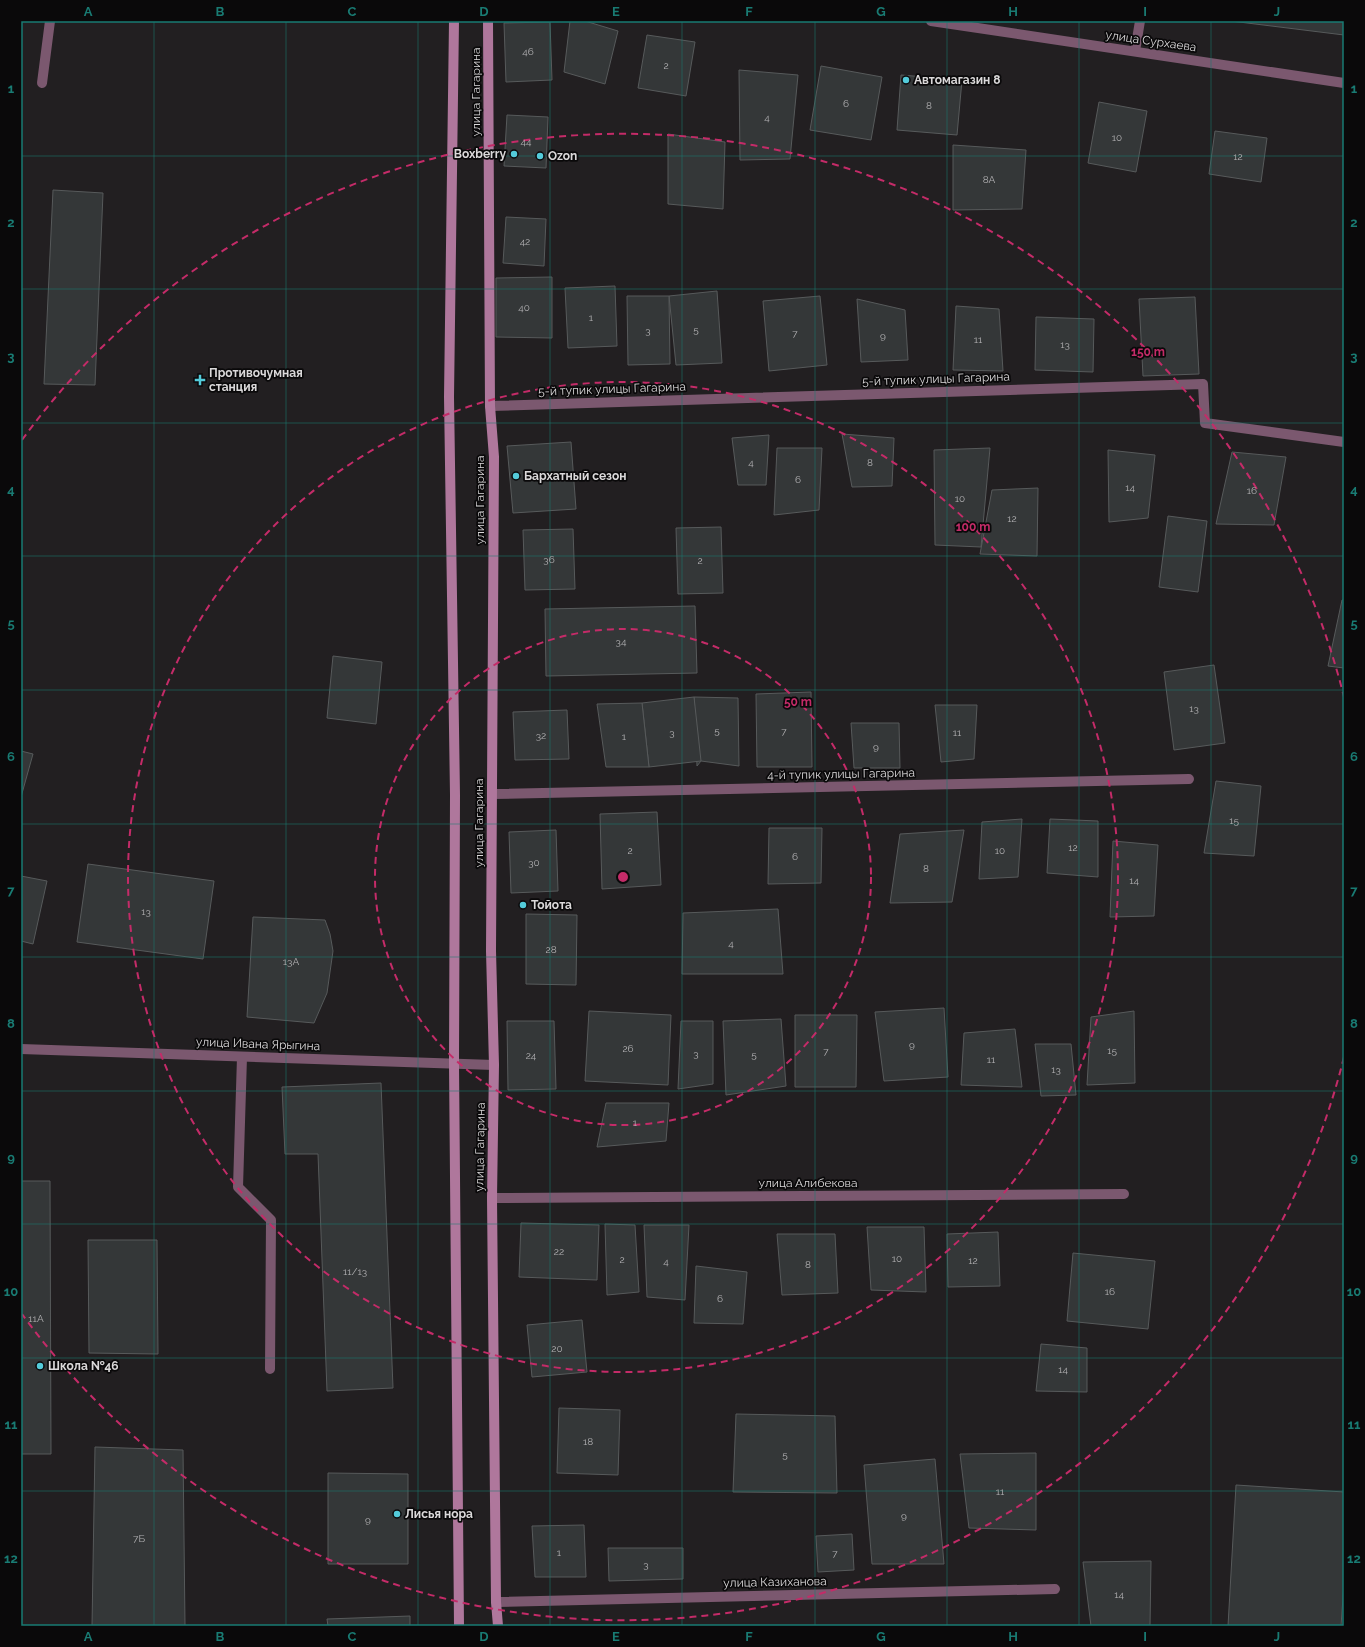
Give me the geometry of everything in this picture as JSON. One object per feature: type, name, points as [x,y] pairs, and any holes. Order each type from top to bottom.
[{"type":"main road","name":"улица Гагарина","points":[[454,21],[449,397],[455,795],[454,1064],[459,1626]]},
{"type":"main road","name":"улица Гагарина","points":[[488,21],[490,406],[494,457],[491,951],[494,1064],[492,1198],[496,1602],[498,1626]]},
{"type":"street","points":[[42,83],[50,21]]},
{"type":"street","name":"улица Сурхаева","points":[[931,21],[1344,83]]},
{"type":"street","points":[[1135,51],[1140,21]]},
{"type":"street","name":"5-й тупик улицы Гагарина","points":[[490,406],[1203,384],[1205,423],[1344,442]]},
{"type":"street","name":"4-й тупик улицы Гагарина","points":[[493,794],[1189,779]]},
{"type":"street","name":"улица Ивана Ярыгина","points":[[21,1049],[454,1064],[494,1064]]},
{"type":"street","points":[[242,1057],[238,1187],[271,1220],[270,1369]]},
{"type":"street","name":"улица Алибекова","points":[[492,1198],[1124,1194]]},
{"type":"street","name":"улица Казиханова","points":[[496,1602],[1055,1589]]},
{"type":"building","points":[[570,21],[585,21],[618,31],[605,84],[564,72]]},
{"type":"building","points":[[1231,21],[1344,21],[1344,35]]},
{"type":"building","points":[[550,22],[552,80],[506,82],[504,23]]},
{"type":"building","points":[[647,35],[695,42],[686,96],[638,88]]},
{"type":"building","points":[[821,66],[882,77],[871,140],[810,130]]},
{"type":"building","points":[[739,70],[798,75],[790,159],[740,160]]},
{"type":"building","points":[[901,75],[962,80],[957,135],[897,130]]},
{"type":"building","points":[[1099,102],[1147,111],[1136,172],[1088,163]]},
{"type":"building","points":[[507,115],[548,117],[546,168],[504,166]]},
{"type":"building","points":[[1215,131],[1267,138],[1261,182],[1209,174]]},
{"type":"building","points":[[668,134],[725,142],[723,209],[668,204]]},
{"type":"building","points":[[953,145],[1026,150],[1022,209],[953,210]]},
{"type":"building","points":[[53,190],[103,193],[95,385],[44,384]]},
{"type":"building","points":[[506,217],[546,219],[544,266],[503,263]]},
{"type":"building","points":[[552,277],[552,338],[496,337],[496,278]]},
{"type":"building","points":[[615,286],[617,346],[568,348],[565,288]]},
{"type":"building","points":[[717,291],[722,363],[676,365],[669,296]]},
{"type":"building","points":[[627,296],[669,296],[670,364],[628,365]]},
{"type":"building","points":[[820,296],[827,365],[769,371],[763,301]]},
{"type":"building","points":[[1195,297],[1199,374],[1143,376],[1139,299]]},
{"type":"building","points":[[857,299],[905,310],[908,360],[861,362]]},
{"type":"building","points":[[956,306],[999,309],[1003,371],[953,370]]},
{"type":"building","points":[[1036,317],[1094,319],[1093,372],[1035,370]]},
{"type":"building","points":[[842,434],[894,438],[892,486],[852,487]]},
{"type":"building","points":[[769,435],[766,485],[738,485],[732,438]]},
{"type":"building","points":[[571,442],[576,509],[513,513],[507,446]]},
{"type":"building","points":[[777,448],[822,448],[819,510],[774,515]]},
{"type":"building","points":[[990,448],[981,547],[935,545],[934,450]]},
{"type":"building","points":[[1108,450],[1155,455],[1148,518],[1109,522]]},
{"type":"building","points":[[1232,452],[1286,457],[1274,525],[1216,524]]},
{"type":"building","points":[[1038,488],[1037,556],[980,554],[992,490]]},
{"type":"building","points":[[1168,516],[1207,521],[1198,592],[1159,587]]},
{"type":"building","points":[[721,527],[723,593],[678,594],[676,528]]},
{"type":"building","points":[[573,529],[575,589],[525,590],[523,530]]},
{"type":"building","points":[[1342,600],[1344,600],[1344,668],[1328,666]]},
{"type":"building","points":[[695,606],[697,673],[546,676],[545,609]]},
{"type":"building","points":[[333,656],[382,662],[376,724],[327,718]]},
{"type":"building","points":[[1214,665],[1225,743],[1174,750],[1164,672]]},
{"type":"building","points":[[811,692],[812,767],[757,767],[756,694]]},
{"type":"building","points":[[694,697],[738,698],[739,766],[701,761],[697,766]]},
{"type":"building","points":[[694,697],[701,761],[649,767],[642,703]]},
{"type":"building","points":[[642,703],[649,767],[606,767],[597,704]]},
{"type":"building","points":[[935,705],[977,705],[974,759],[941,762]]},
{"type":"building","points":[[567,710],[569,759],[515,760],[513,712]]},
{"type":"building","points":[[851,723],[899,723],[900,768],[854,768]]},
{"type":"building","points":[[21,751],[33,754],[21,797]]},
{"type":"building","points":[[1216,781],[1261,786],[1254,856],[1204,853]]},
{"type":"building","points":[[657,812],[661,885],[602,889],[600,814]]},
{"type":"building","points":[[1022,819],[1018,877],[979,879],[982,822]]},
{"type":"building","points":[[1050,819],[1098,821],[1098,877],[1047,873]]},
{"type":"building","points":[[769,828],[822,828],[821,883],[768,884]]},
{"type":"building","points":[[556,830],[558,891],[511,893],[509,832]]},
{"type":"building","points":[[964,830],[952,902],[890,903],[900,834]]},
{"type":"building","points":[[1113,841],[1158,845],[1154,916],[1110,917]]},
{"type":"building","points":[[88,864],[214,881],[203,959],[77,942]]},
{"type":"building","points":[[21,876],[47,881],[33,944],[21,941]]},
{"type":"building","points":[[778,909],[783,974],[682,974],[683,913]]},
{"type":"building","points":[[526,914],[577,915],[576,985],[526,984]]},
{"type":"building","points":[[253,917],[325,920],[330,934],[333,951],[327,993],[314,1023],[247,1017]]},
{"type":"building","points":[[944,1008],[948,1077],[884,1081],[875,1012]]},
{"type":"building","points":[[589,1011],[671,1015],[668,1085],[585,1081]]},
{"type":"building","points":[[1134,1011],[1135,1083],[1087,1085],[1091,1017]]},
{"type":"building","points":[[795,1015],[857,1015],[856,1087],[795,1087]]},
{"type":"building","points":[[781,1019],[786,1086],[726,1095],[723,1021]]},
{"type":"building","points":[[507,1021],[554,1021],[556,1089],[508,1090]]},
{"type":"building","points":[[681,1021],[713,1021],[713,1084],[678,1089]]},
{"type":"building","points":[[1015,1029],[1022,1087],[961,1085],[964,1033]]},
{"type":"building","points":[[1035,1044],[1071,1044],[1076,1095],[1041,1096]]},
{"type":"building","points":[[381,1083],[393,1388],[327,1391],[318,1154],[285,1154],[282,1087]]},
{"type":"building","points":[[606,1103],[669,1103],[666,1141],[597,1147]]},
{"type":"building","points":[[21,1181],[50,1181],[51,1454],[21,1454]]},
{"type":"building","points":[[521,1223],[599,1225],[597,1280],[519,1277]]},
{"type":"building","points":[[605,1224],[635,1225],[639,1292],[607,1295]]},
{"type":"building","points":[[644,1225],[689,1225],[685,1300],[647,1297]]},
{"type":"building","points":[[867,1227],[924,1227],[926,1292],[871,1290]]},
{"type":"building","points":[[998,1232],[1000,1286],[948,1287],[947,1234]]},
{"type":"building","points":[[777,1234],[835,1234],[838,1293],[782,1295]]},
{"type":"building","points":[[88,1240],[157,1240],[158,1354],[89,1353]]},
{"type":"building","points":[[1073,1253],[1155,1261],[1148,1329],[1067,1321]]},
{"type":"building","points":[[696,1266],[747,1272],[743,1324],[694,1323]]},
{"type":"building","points":[[582,1320],[587,1372],[532,1377],[527,1325]]},
{"type":"building","points":[[1041,1344],[1087,1348],[1087,1392],[1036,1391]]},
{"type":"building","points":[[559,1408],[620,1410],[618,1475],[557,1473]]},
{"type":"building","points":[[736,1414],[835,1416],[837,1493],[733,1492]]},
{"type":"building","points":[[95,1447],[183,1450],[185,1626],[92,1626]]},
{"type":"building","points":[[1036,1453],[1036,1530],[969,1528],[960,1454]]},
{"type":"building","points":[[935,1459],[944,1564],[872,1564],[864,1465]]},
{"type":"building","points":[[328,1473],[408,1474],[408,1564],[328,1564]]},
{"type":"building","points":[[1236,1485],[1344,1492],[1344,1583],[1341,1626],[1228,1626]]},
{"type":"building","points":[[584,1525],[586,1577],[535,1577],[532,1526]]},
{"type":"building","points":[[852,1534],[854,1570],[818,1572],[816,1536]]},
{"type":"building","points":[[608,1548],[683,1548],[683,1579],[609,1581]]},
{"type":"building","points":[[1151,1561],[1150,1626],[1091,1626],[1083,1562]]},
{"type":"building","points":[[410,1616],[410,1626],[328,1626],[327,1619]]},
{"type":"place","name":"Автомагазин 8","points":[[906,80]]},
{"type":"place","name":"Boxberry","points":[[514,154]]},
{"type":"place","name":"Ozon","points":[[540,156]]},
{"type":"place","name":"Противочумная станция","points":[[200,380]]},
{"type":"place","name":"Бархатный сезон","points":[[516,476]]},
{"type":"place","name":"Тойота","points":[[523,905]]},
{"type":"place","name":"Школа №46","points":[[40,1366]]},
{"type":"place","name":"Лисья нора","points":[[397,1514]]}]
